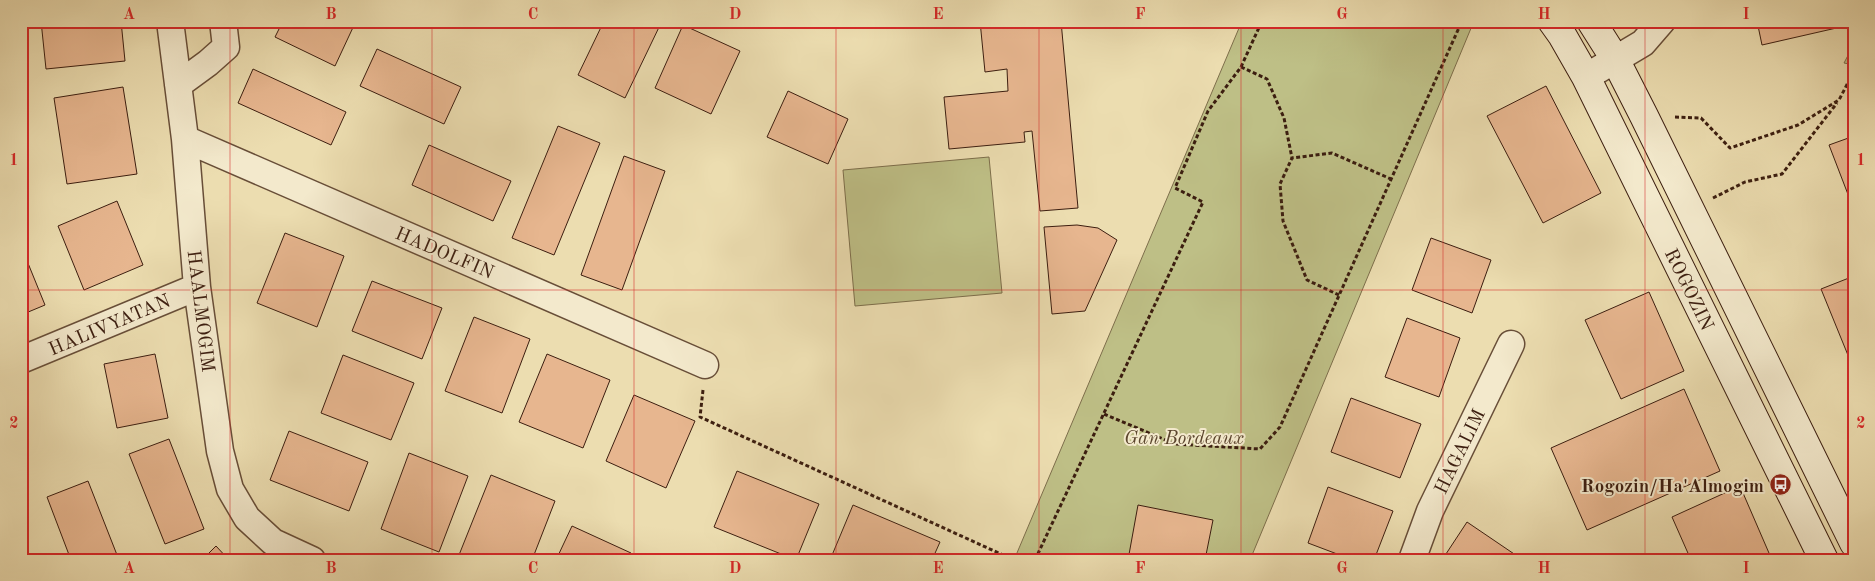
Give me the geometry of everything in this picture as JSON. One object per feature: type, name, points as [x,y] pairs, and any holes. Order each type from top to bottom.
[{"type":"street","name":"HAALMOGIM","points":[[170,21],[185,139],[197,287],[220,451],[230,489],[247,518],[273,542],[312,560]]},
{"type":"street","points":[[178,85],[226,47],[223,21]]},
{"type":"street","name":"ROGOZIN","points":[[1552,21],[1586,77],[1824,560]]},
{"type":"street","name":"ROGOZIN","points":[[1590,21],[1615,59],[1644,116],[1854,543]]},
{"type":"street","points":[[1586,77],[1643,43],[1662,21]]},
{"type":"street","name":"HADOLFIN","points":[[185,139],[705,365]]},
{"type":"street","name":"HALIVYATAN","points":[[21,360],[197,287]]},
{"type":"street","name":"HAGALIM","points":[[1412,560],[1430,511],[1511,344]]},
{"type":"path","points":[[1035,560],[1203,202],[1175,188],[1208,111],[1240,67],[1262,21]]},
{"type":"path","points":[[1104,414],[1175,444],[1260,449],[1280,427],[1462,21]]},
{"type":"path","points":[[1240,67],[1266,79],[1284,118],[1292,158],[1280,184],[1283,221],[1307,280],[1339,295]]},
{"type":"path","points":[[1690,210],[1745,182],[1782,174],[1839,100],[1854,71]]},
{"type":"path","points":[[1644,116],[1701,118],[1730,148],[1798,125],[1839,100]]},
{"type":"path","points":[[1292,158],[1332,153],[1391,179]]},
{"type":"path","points":[[705,365],[700,417],[1014,560]]},
{"type":"green space","name":"Gan Bordeaux","points":[[1242,21],[1474,21],[1250,560],[1014,560]]},
{"type":"green space","points":[[1854,44],[1854,65],[1844,63]]},
{"type":"green space","points":[[989,157],[1002,293],[855,306],[843,170]]},
{"type":"building","points":[[41,21],[121,21],[125,61],[46,69]]},
{"type":"building","points":[[283,21],[356,21],[335,66],[275,37]]},
{"type":"building","points":[[604,21],[662,21],[625,98],[578,75]]},
{"type":"building","points":[[980,21],[1061,21],[1078,208],[1040,211],[1032,131],[1024,132],[1025,142],[949,149],[944,97],[1008,91],[1007,69],[985,72]]},
{"type":"building","points":[[1757,21],[1854,21],[1854,24],[1762,45]]},
{"type":"building","points":[[683,25],[740,51],[711,114],[655,88]]},
{"type":"building","points":[[377,49],[461,87],[444,124],[360,86]]},
{"type":"building","points":[[253,69],[346,112],[331,145],[238,103]]},
{"type":"building","points":[[1546,86],[1601,193],[1543,223],[1487,116]]},
{"type":"building","points":[[123,87],[137,174],[67,184],[54,98]]},
{"type":"building","points":[[788,91],[848,119],[828,164],[767,137]]},
{"type":"building","points":[[558,126],[600,143],[554,255],[512,238]]},
{"type":"building","points":[[1854,136],[1854,210],[1829,145]]},
{"type":"building","points":[[429,145],[511,181],[493,221],[412,185]]},
{"type":"building","points":[[624,156],[665,171],[622,290],[581,275]]},
{"type":"building","points":[[117,201],[143,265],[84,290],[58,226]]},
{"type":"building","points":[[1077,225],[1098,228],[1117,240],[1085,311],[1052,314],[1044,227]]},
{"type":"building","points":[[285,233],[344,256],[317,327],[257,303]]},
{"type":"building","points":[[1431,238],[1491,260],[1472,313],[1412,290]]},
{"type":"building","points":[[21,246],[45,305],[21,315]]},
{"type":"building","points":[[1854,276],[1854,370],[1821,289]]},
{"type":"building","points":[[372,281],[442,308],[422,359],[352,331]]},
{"type":"building","points":[[1649,292],[1684,371],[1621,399],[1585,320]]},
{"type":"building","points":[[474,317],[530,339],[502,413],[445,391]]},
{"type":"building","points":[[1407,318],[1460,338],[1439,397],[1385,377]]},
{"type":"building","points":[[155,354],[168,418],[117,428],[104,364]]},
{"type":"building","points":[[547,354],[610,380],[583,448],[519,422]]},
{"type":"building","points":[[343,355],[414,383],[391,440],[321,413]]},
{"type":"building","points":[[1684,389],[1720,471],[1587,530],[1551,448]]},
{"type":"building","points":[[634,395],[695,421],[666,488],[606,461]]},
{"type":"building","points":[[1351,398],[1421,424],[1400,478],[1331,452]]},
{"type":"building","points":[[289,431],[368,462],[349,511],[270,480]]},
{"type":"building","points":[[169,439],[204,529],[165,544],[129,454]]},
{"type":"building","points":[[409,453],[468,476],[439,552],[381,529]]},
{"type":"building","points":[[737,471],[819,504],[796,560],[714,527]]},
{"type":"building","points":[[491,475],[555,501],[532,560],[457,560]]},
{"type":"building","points":[[88,481],[119,560],[71,560],[47,497]]},
{"type":"building","points":[[1740,486],[1772,560],[1691,560],[1672,517]]},
{"type":"building","points":[[1328,487],[1393,511],[1374,560],[1353,560],[1308,543]]},
{"type":"building","points":[[853,505],[940,542],[932,560],[830,560]]},
{"type":"building","points":[[1138,505],[1213,520],[1205,560],[1128,560]]},
{"type":"building","points":[[1467,522],[1523,560],[1442,560]]},
{"type":"building","points":[[572,526],[631,553],[628,560],[556,560]]},
{"type":"building","points":[[216,546],[229,560],[202,560]]},
{"type":"place","name":"Rogozin/Ha'Almogim","points":[[1780,485]]}]
